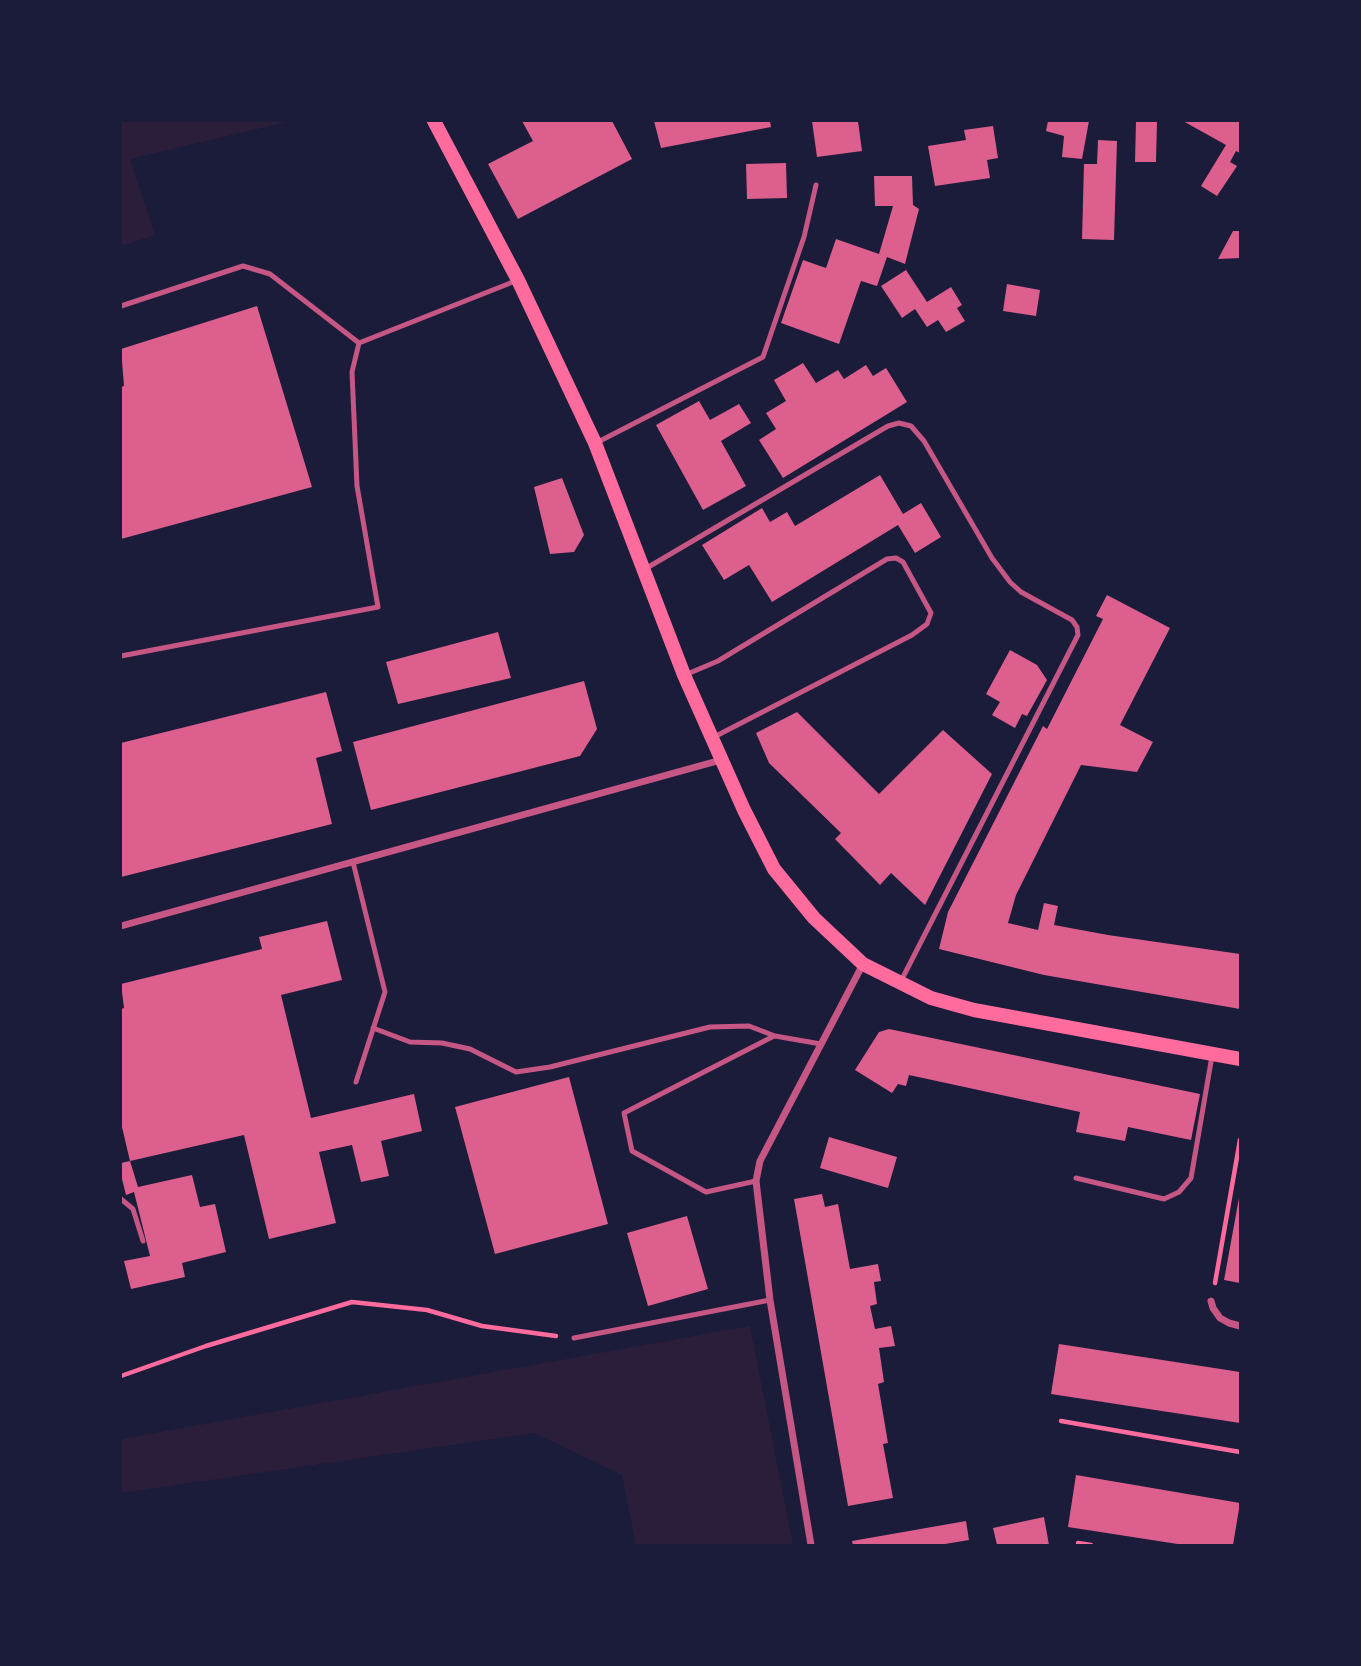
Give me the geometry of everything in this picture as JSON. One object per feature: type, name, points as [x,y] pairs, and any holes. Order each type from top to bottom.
[{"type":"main road","points":[[434,121],[518,280],[595,443],[684,676],[721,760],[774,869],[814,918],[863,964],[930,998],[974,1010],[1240,1059]]},
{"type":"street","points":[[121,926],[721,760]]},
{"type":"street","points":[[811,1545],[770,1300],[756,1181],[760,1161],[863,964]]},
{"type":"street","points":[[1211,1301],[1220,1318],[1240,1326]]},
{"type":"lane","points":[[595,443],[763,357],[804,237],[816,185]]},
{"type":"lane","points":[[121,306],[243,266],[270,274],[359,343]]},
{"type":"lane","points":[[359,343],[518,280]]},
{"type":"lane","points":[[121,656],[378,607],[357,486],[352,372],[359,343]]},
{"type":"lane","points":[[645,569],[888,426],[899,423],[911,426],[924,441],[992,558],[1010,582],[1021,592],[1072,620],[1077,627],[1078,635],[899,984]]},
{"type":"lane","points":[[684,676],[719,661],[887,559],[895,558],[903,562],[931,613],[926,624],[912,635],[711,738]]},
{"type":"lane","points":[[353,862],[385,992],[356,1082]]},
{"type":"lane","points":[[373,1028],[410,1042],[470,1049],[516,1072],[710,1027],[750,1026],[775,1036],[821,1044]]},
{"type":"lane","points":[[756,1181],[706,1192],[632,1151],[624,1113],[775,1036]]},
{"type":"lane","points":[[1076,1178],[1164,1199],[1179,1192],[1191,1178],[1213,1054]]},
{"type":"lane","points":[[121,1199],[133,1209],[143,1241]]},
{"type":"lane","points":[[574,1338],[770,1300]]},
{"type":"path","points":[[1219,1264],[1240,1140]]},
{"type":"path","points":[[121,1376],[206,1346],[352,1302],[426,1310],[482,1326],[574,1338]]},
{"type":"path","points":[[1061,1421],[1240,1452]]},
{"type":"path","points":[[1078,1543],[1091,1545]]},
{"type":"shaded area","points":[[121,121],[291,121],[130,159],[155,235],[121,246]]},
{"type":"shaded area","points":[[750,1326],[793,1545],[636,1545],[622,1475],[534,1433],[121,1493],[121,1439]]},
{"type":"building","points":[[522,121],[612,121],[632,159],[518,219],[488,164],[533,141]]},
{"type":"building","points":[[654,121],[770,121],[771,127],[661,148]]},
{"type":"building","points":[[812,121],[858,121],[862,151],[817,157]]},
{"type":"building","points":[[1048,121],[1089,121],[1082,159],[1062,157],[1064,136],[1046,131]]},
{"type":"building","points":[[1136,121],[1157,121],[1156,162],[1135,162]]},
{"type":"building","points":[[1183,121],[1240,121],[1240,153],[1236,151],[1230,162],[1237,166],[1217,196],[1201,186],[1226,145]]},
{"type":"building","points":[[993,126],[998,158],[987,160],[990,178],[935,186],[928,146],[966,140],[964,130]]},
{"type":"building","points":[[1098,140],[1117,141],[1114,240],[1082,239],[1084,164],[1097,164]]},
{"type":"building","points":[[786,163],[787,198],[747,199],[746,164]]},
{"type":"building","points":[[874,176],[912,176],[913,205],[919,209],[905,264],[887,257],[877,286],[861,281],[839,344],[781,323],[803,260],[826,268],[836,239],[879,254],[893,206],[875,206]]},
{"type":"building","points":[[1233,231],[1240,231],[1240,258],[1218,259]]},
{"type":"building","points":[[906,270],[927,302],[951,287],[962,305],[957,308],[965,321],[946,332],[938,320],[927,327],[915,309],[902,318],[881,286]]},
{"type":"building","points":[[1007,284],[1040,290],[1036,316],[1003,311]]},
{"type":"building","points":[[257,306],[312,487],[121,539],[121,387],[124,386],[121,349]]},
{"type":"building","points":[[803,363],[816,383],[838,370],[844,379],[866,365],[873,376],[886,368],[907,402],[783,478],[759,440],[776,429],[766,413],[786,401],[774,380]]},
{"type":"building","points":[[699,401],[710,420],[739,404],[751,423],[721,441],[746,486],[703,510],[656,425]]},
{"type":"building","points":[[880,475],[903,514],[921,503],[941,537],[915,553],[898,525],[772,602],[749,565],[724,580],[702,545],[762,508],[770,522],[787,512],[795,526]]},
{"type":"building","points":[[562,478],[584,535],[574,552],[550,554],[534,487]]},
{"type":"building","points":[[1107,595],[1170,628],[1120,725],[1153,742],[1137,772],[1081,765],[1016,895],[1008,923],[1038,930],[1044,903],[1058,906],[1054,925],[1240,954],[1240,1009],[1044,975],[939,949],[948,912],[1043,726],[1047,729],[1103,619],[1096,616]]},
{"type":"building","points":[[498,632],[511,678],[398,704],[386,662]]},
{"type":"building","points":[[1010,650],[1037,665],[1047,680],[1027,716],[1022,714],[1015,728],[992,715],[1000,702],[986,694]]},
{"type":"building","points":[[584,681],[597,729],[580,756],[371,810],[353,742]]},
{"type":"building","points":[[326,692],[342,751],[316,758],[332,824],[121,877],[121,743]]},
{"type":"building","points":[[797,712],[879,794],[943,730],[992,774],[925,905],[891,873],[880,885],[835,839],[841,833],[769,763],[756,733]]},
{"type":"building","points":[[327,921],[342,980],[281,995],[311,1118],[414,1094],[422,1131],[381,1141],[389,1176],[361,1182],[352,1145],[319,1152],[336,1223],[269,1239],[244,1135],[130,1161],[121,1123],[121,1009],[124,1008],[121,984],[262,949],[259,937]]},
{"type":"building","points":[[889,1029],[1200,1094],[1191,1140],[1128,1127],[1125,1141],[1076,1132],[1080,1112],[909,1075],[906,1086],[898,1084],[892,1093],[855,1070],[879,1032]]},
{"type":"building","points":[[569,1077],[608,1224],[495,1254],[455,1107]]},
{"type":"building","points":[[829,1137],[897,1157],[888,1188],[820,1168]]},
{"type":"building","points":[[130,1161],[138,1187],[192,1175],[200,1207],[215,1204],[226,1252],[182,1263],[185,1277],[131,1289],[124,1261],[150,1256],[134,1192],[126,1195],[121,1175],[121,1163]]},
{"type":"building","points":[[822,1194],[825,1207],[838,1204],[850,1269],[878,1264],[881,1281],[874,1282],[877,1304],[870,1306],[875,1329],[891,1326],[895,1346],[879,1348],[884,1382],[878,1384],[888,1443],[883,1444],[893,1498],[848,1506],[794,1199]]},
{"type":"building","points":[[1240,1198],[1240,1283],[1224,1280]]},
{"type":"building","points":[[687,1216],[708,1289],[648,1306],[627,1233]]},
{"type":"building","points":[[1059,1344],[1240,1372],[1240,1423],[1051,1394]]},
{"type":"building","points":[[1076,1475],[1240,1503],[1233,1545],[1184,1545],[1068,1527]]},
{"type":"building","points":[[1044,1517],[1049,1545],[997,1545],[993,1528]]},
{"type":"building","points":[[966,1521],[969,1540],[939,1545],[853,1545],[852,1541]]}]
